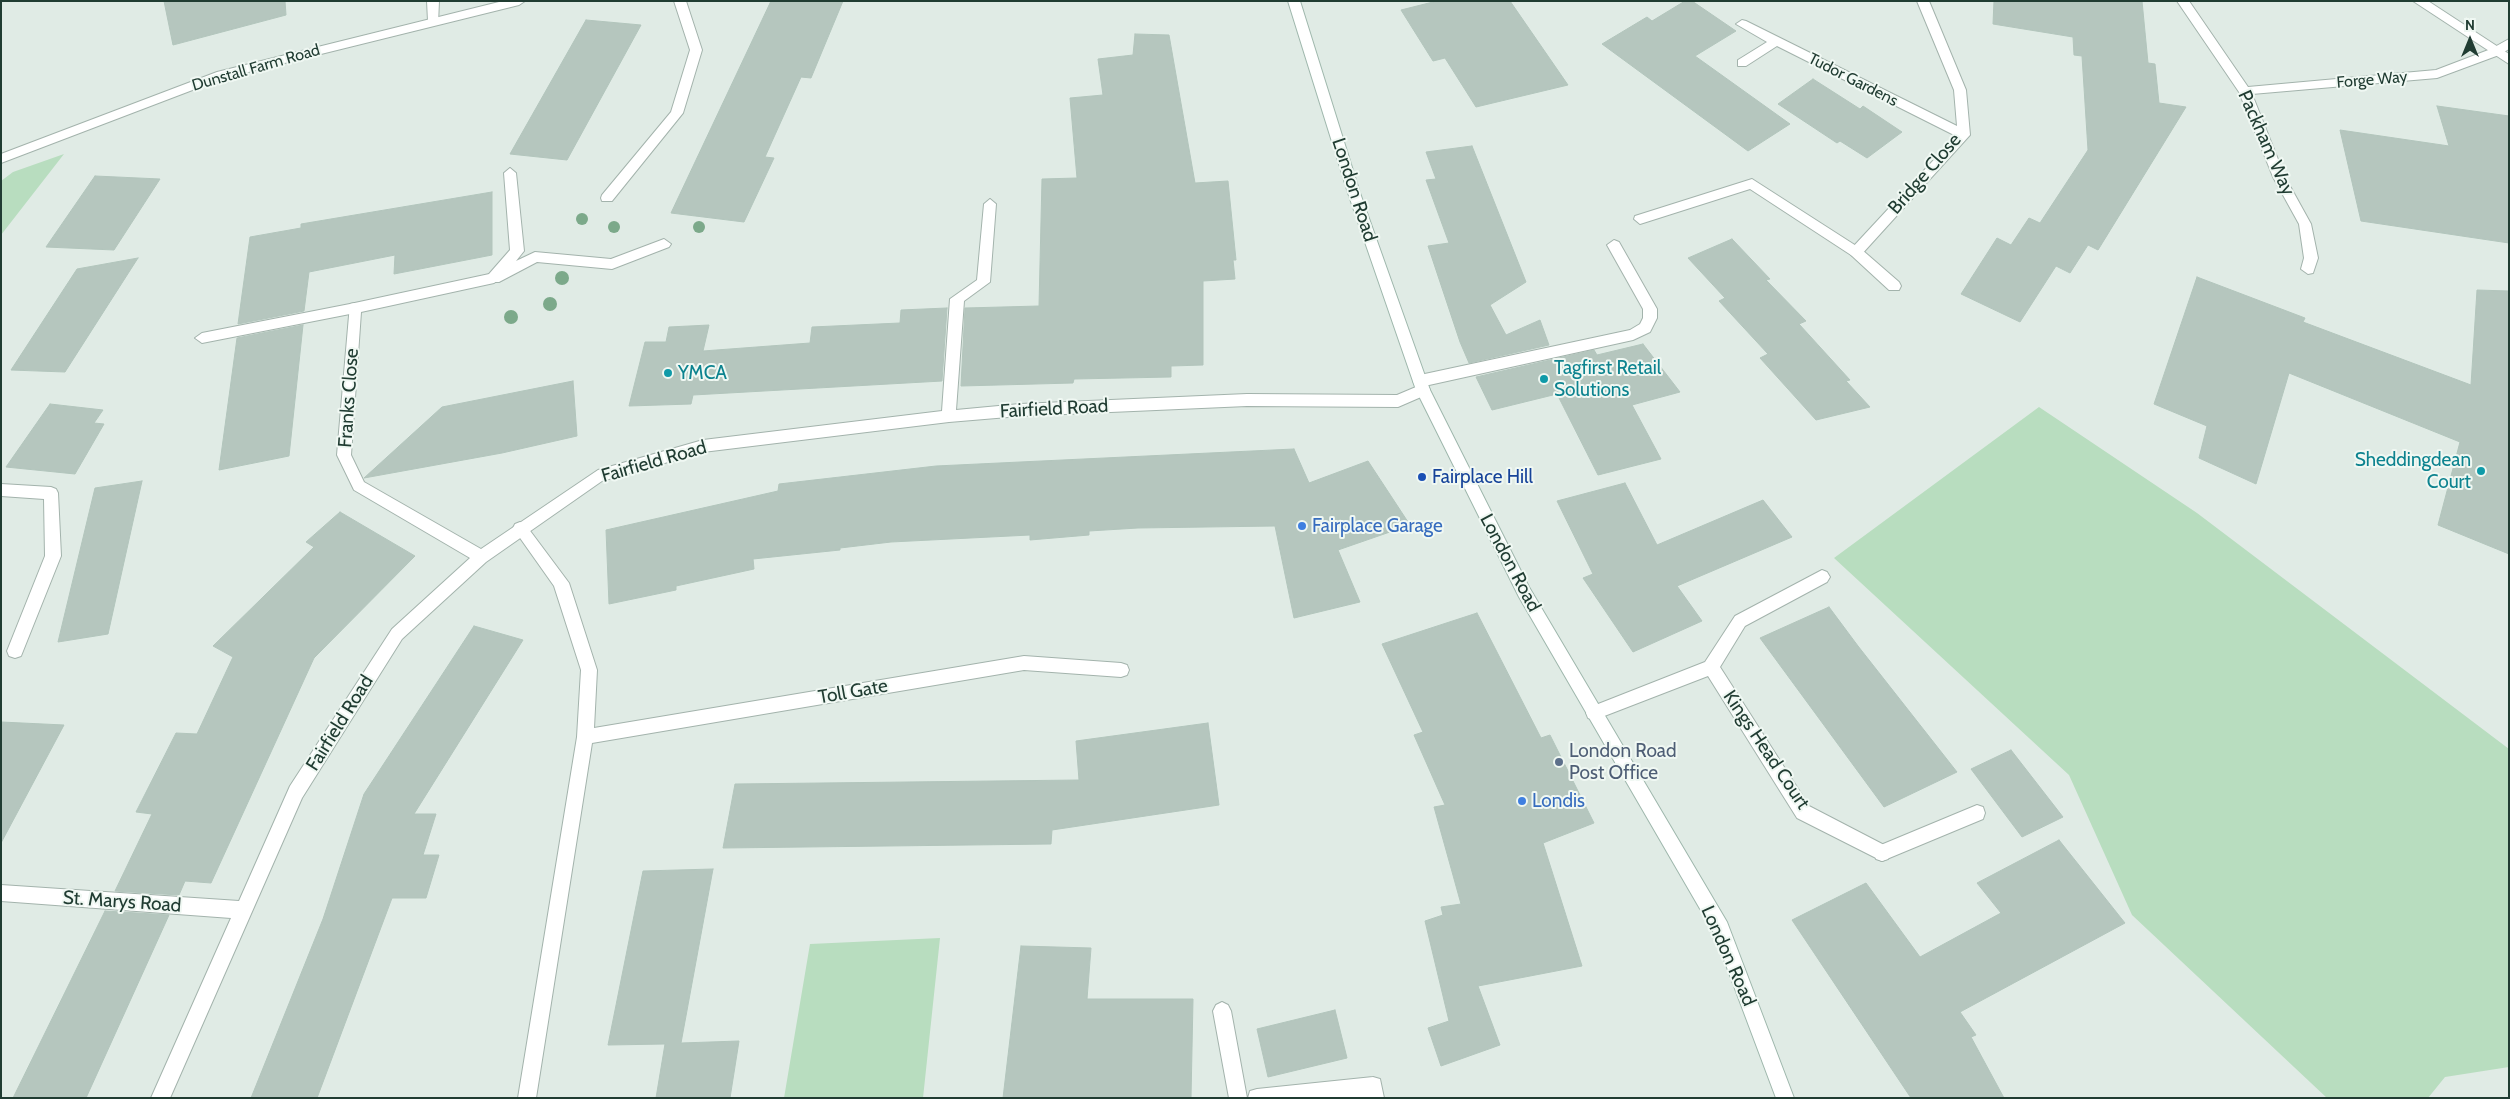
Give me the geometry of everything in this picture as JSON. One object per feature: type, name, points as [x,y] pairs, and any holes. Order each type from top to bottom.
[{"type":"street","points":[[434,1],[434,21]]},
{"type":"street","name":"Dunstall Farm Road","points":[[1,159],[220,75],[519,1]]},
{"type":"street","points":[[607,198],[677,113],[696,50],[680,1]]},
{"type":"street","name":"London Road","points":[[1294,1],[1354,193],[1422,385],[1524,592],[1720,928],[1786,1098]]},
{"type":"street","name":"Bridge Close","points":[[1856,252],[1964,135],[1960,90],[1923,1]]},
{"type":"street","name":"Packham Way","points":[[2183,1],[2245,91],[2278,176],[2305,224],[2311,258],[2308,269]]},
{"type":"street","points":[[2418,1],[2509,60]]},
{"type":"street","name":"Tudor Gardens","points":[[1742,24],[1964,135]]},
{"type":"street","points":[[1742,63],[1777,42]]},
{"type":"street","name":"Forge Way","points":[[2245,91],[2437,74],[2495,52],[2509,43]]},
{"type":"street","points":[[494,278],[517,251],[510,173]]},
{"type":"street","points":[[1640,220],[1752,184],[1856,252],[1894,286]]},
{"type":"street","points":[[949,416],[957,299],[983,282],[990,204]]},
{"type":"street","points":[[202,338],[494,278],[535,257],[612,264],[664,244]]},
{"type":"street","name":"Fairfield Road","points":[[160,1098],[296,792],[397,634],[481,557],[520,528],[598,476],[703,446],[949,416],[1020,410],[1247,400],[1398,401],[1422,385],[1633,336],[1645,328],[1650,318],[1650,310],[1614,246]]},
{"type":"street","name":"Franks Close","points":[[355,308],[344,455],[359,486],[481,557]]},
{"type":"street","points":[[1,490],[51,493],[53,556],[15,651]]},
{"type":"street","points":[[520,528],[561,584],[589,670],[585,737],[527,1098]]},
{"type":"street","points":[[1594,712],[1711,667],[1740,621],[1822,577]]},
{"type":"street","name":"Toll Gate","points":[[585,737],[1024,663],[1121,670]]},
{"type":"street","name":"Kings Head Court","points":[[1711,667],[1803,812],[1882,853],[1977,813]]},
{"type":"street","name":"St. Marys Road","points":[[1,893],[242,910]]},
{"type":"street","points":[[1222,1011],[1238,1098]]},
{"type":"street","points":[[1256,1098],[1373,1086],[1376,1098]]},
{"type":"green space","points":[[64,154],[1,235],[1,181],[13,172]]},
{"type":"green space","points":[[2039,407],[2197,513],[2509,749],[2509,1067],[2445,1077],[2428,1098],[2327,1098],[2132,915],[2069,775],[1834,558]]},
{"type":"green space","points":[[940,938],[923,1098],[784,1098],[810,944]]},
{"type":"building","points":[[164,1],[285,1],[286,15],[173,45]]},
{"type":"building","points":[[771,1],[843,1],[811,78],[801,77],[765,157],[774,158],[744,222],[671,213]]},
{"type":"building","points":[[1437,1],[1510,1],[1568,85],[1476,107],[1445,58],[1433,61],[1401,10]]},
{"type":"building","points":[[1685,1],[1692,1],[1736,31],[1695,56],[1790,124],[1748,151],[1602,44],[1647,17],[1652,21]]},
{"type":"building","points":[[1994,1],[2142,1],[2148,63],[2155,64],[2159,103],[2186,107],[2098,250],[2088,245],[2070,273],[2056,266],[2020,322],[1961,294],[1997,238],[2011,245],[2029,218],[2040,223],[2088,150],[2082,56],[2074,55],[2073,37],[1993,24]]},
{"type":"building","points":[[586,20],[641,25],[567,160],[510,154]]},
{"type":"building","points":[[1135,34],[1169,35],[1195,183],[1228,181],[1236,260],[1233,260],[1235,279],[1203,281],[1203,365],[1171,366],[1171,377],[1074,379],[1073,383],[961,386],[965,308],[1039,306],[1042,179],[1077,178],[1070,98],[1103,95],[1098,59],[1133,55]]},
{"type":"building","points":[[1813,79],[1860,109],[1863,106],[1902,132],[1867,158],[1840,141],[1837,143],[1778,104]]},
{"type":"building","points":[[2437,106],[2509,116],[2509,243],[2361,221],[2340,130],[2449,146]]},
{"type":"building","points":[[1472,146],[1526,282],[1490,305],[1506,335],[1540,320],[1549,345],[1469,363],[1460,342],[1428,246],[1449,243],[1426,180],[1436,179],[1426,152]]},
{"type":"building","points":[[95,176],[160,179],[114,250],[46,247]]},
{"type":"building","points":[[492,192],[492,255],[394,274],[395,255],[309,272],[304,311],[238,324],[250,237],[301,228],[301,224]]},
{"type":"building","points":[[1732,239],[1770,279],[1766,280],[1806,321],[1799,324],[1850,380],[1846,381],[1870,407],[1816,420],[1760,358],[1768,354],[1719,301],[1725,298],[1688,258]]},
{"type":"building","points":[[138,258],[65,372],[11,370],[77,269]]},
{"type":"building","name":"Sheddingdean Court","points":[[2197,277],[2305,318],[2303,322],[2471,385],[2477,290],[2509,291],[2509,554],[2438,525],[2460,442],[2289,373],[2256,484],[2199,458],[2207,426],[2154,404]]},
{"type":"building","points":[[947,308],[942,381],[693,395],[691,404],[629,406],[645,342],[666,342],[669,327],[709,325],[703,351],[810,343],[812,327],[900,323],[901,310]]},
{"type":"building","points":[[303,325],[289,456],[219,470],[237,338]]},
{"type":"building","points":[[1643,344],[1680,392],[1632,405],[1661,459],[1598,475],[1557,394],[1492,410],[1476,377],[1594,350],[1597,355]]},
{"type":"building","points":[[573,381],[577,436],[502,453],[364,478],[442,407]]},
{"type":"building","points":[[50,404],[103,410],[94,423],[104,424],[75,474],[6,467]]},
{"type":"building","points":[[1294,449],[1309,483],[1368,461],[1410,525],[1338,550],[1360,602],[1294,618],[1275,526],[1138,528],[1089,531],[1089,535],[1030,540],[1030,535],[891,542],[840,548],[840,550],[753,559],[754,569],[676,586],[676,590],[609,604],[606,530],[778,491],[779,484],[936,466]]},
{"type":"building","points":[[142,481],[108,634],[58,642],[95,488]]},
{"type":"building","points":[[1625,483],[1657,545],[1763,500],[1792,537],[1677,586],[1702,621],[1633,652],[1583,578],[1593,574],[1557,501]]},
{"type":"building","points":[[340,512],[415,556],[314,658],[211,883],[185,881],[179,895],[115,891],[152,814],[136,812],[176,733],[197,734],[233,657],[213,646],[314,547],[306,542]]},
{"type":"building","points":[[1829,607],[1957,772],[1884,807],[1760,638]]},
{"type":"building","points":[[1477,613],[1541,738],[1550,735],[1594,823],[1543,843],[1582,966],[1478,986],[1500,1045],[1441,1066],[1428,1028],[1449,1021],[1425,921],[1443,915],[1441,907],[1461,904],[1434,807],[1445,805],[1414,735],[1423,732],[1382,644]]},
{"type":"building","points":[[474,626],[523,640],[414,814],[436,814],[423,855],[439,855],[426,898],[392,898],[317,1098],[251,1098],[323,919],[364,794]]},
{"type":"building","points":[[1,722],[64,725],[1,843]]},
{"type":"building","points":[[1208,723],[1219,805],[1052,830],[1051,844],[723,848],[735,784],[1079,780],[1076,741]]},
{"type":"building","points":[[2011,750],[2063,817],[2022,837],[1971,769]]},
{"type":"building","points":[[2059,840],[2125,923],[1960,1012],[1976,1035],[1971,1037],[2004,1098],[1911,1098],[1792,920],[1866,883],[1920,957],[2001,913],[1977,883]]},
{"type":"building","points":[[713,869],[681,1043],[739,1041],[730,1098],[656,1098],[665,1044],[608,1045],[643,871]]},
{"type":"building","points":[[105,911],[169,915],[86,1098],[13,1098]]},
{"type":"building","points":[[1021,946],[1091,948],[1087,999],[1193,999],[1191,1098],[1003,1098]]},
{"type":"building","points":[[1335,1010],[1347,1058],[1268,1077],[1257,1029]]},
{"type":"place","name":"YMCA","points":[[668,373]]},
{"type":"place","name":"Tagfirst Retail Solutions","points":[[1544,379]]},
{"type":"place","name":"Sheddingdean Court","points":[[2481,471]]},
{"type":"place","name":"Fairplace Hill","points":[[1422,477]]},
{"type":"place","name":"Fairplace Garage","points":[[1302,526]]},
{"type":"place","name":"London Road Post Office","points":[[1559,762]]},
{"type":"place","name":"Londis","points":[[1522,801]]}]
